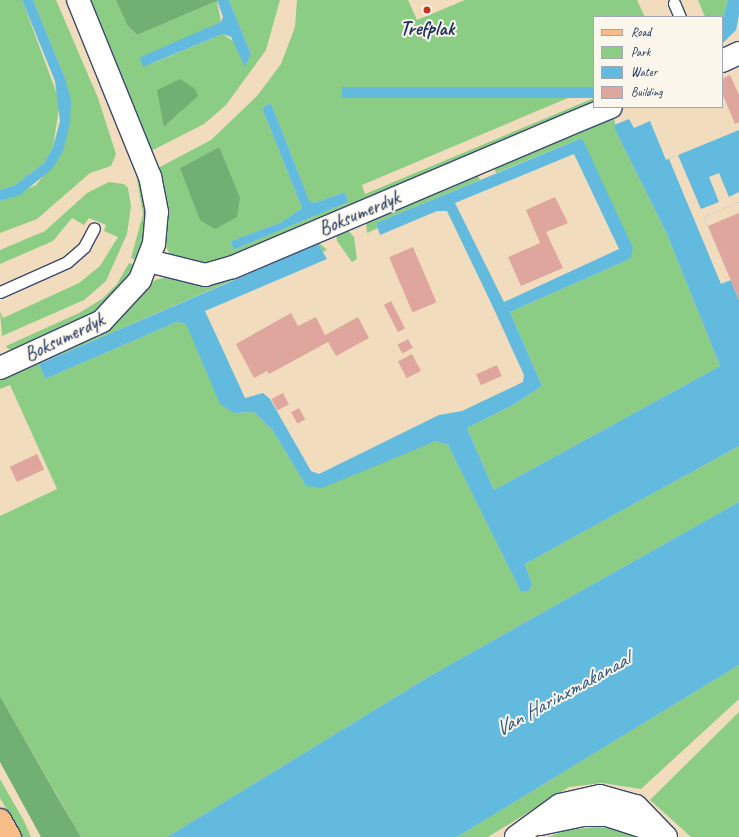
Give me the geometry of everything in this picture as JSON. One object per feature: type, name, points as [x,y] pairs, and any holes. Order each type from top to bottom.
[{"type":"main road","points":[[0,820],[10,837]]},
{"type":"street","name":"Boksumerdyk","points":[[2,362],[102,321],[130,295],[149,261],[156,229],[156,196],[142,151],[78,0]]},
{"type":"street","points":[[723,61],[739,54]]},
{"type":"street","name":"Boksumerdyk","points":[[149,261],[205,275],[233,267],[609,108]]},
{"type":"street","points":[[516,837],[535,826],[583,815],[607,815],[664,835]]},
{"type":"lane","points":[[674,3],[680,16]]},
{"type":"lane","points":[[0,292],[66,262],[84,247],[94,228]]},
{"type":"green space","points":[[0,0],[22,0],[60,102],[53,147],[44,163],[15,185],[0,190]]},
{"type":"green space","points":[[33,0],[56,0],[98,98],[116,154],[111,166],[90,173],[37,219],[0,233],[0,201],[36,185],[63,151],[65,78]]},
{"type":"green space","points":[[90,0],[116,0],[127,25],[137,35],[217,1],[221,22],[149,65],[223,34],[251,54],[229,0],[280,0],[266,50],[226,105],[204,124],[151,151]],"holes":[[[180,79],[183,110],[164,127]]]},
{"type":"green space","points":[[116,0],[217,1],[137,35],[127,25]]},
{"type":"green space","points":[[297,0],[408,0],[417,20],[465,0],[637,0],[645,16],[593,16],[593,87],[362,185],[365,194],[593,98],[593,107],[207,266],[171,256],[166,247],[163,183],[158,168],[211,140],[257,96],[281,64],[295,27]],"holes":[[[271,103],[309,200],[314,203],[345,192],[348,202],[233,250],[231,241],[282,222],[302,208],[262,108]],[[219,147],[237,217],[180,168]]]},
{"type":"green space","points":[[698,0],[728,0],[723,18],[723,16],[705,16]]},
{"type":"green space","points":[[180,79],[195,89],[198,96],[164,127],[157,90]]},
{"type":"green space","points":[[613,114],[618,136],[666,232],[720,366],[494,490],[467,428],[513,405],[542,386],[510,312],[630,259],[582,138],[496,173],[493,165]]},
{"type":"green space","points":[[219,147],[240,198],[237,217],[215,229],[200,220],[180,168]]},
{"type":"green space","points":[[477,173],[480,180],[376,223],[378,228],[367,233],[366,222]]},
{"type":"green space","points":[[136,174],[143,174],[150,211],[141,262],[131,258],[143,214]]},
{"type":"green space","points":[[109,182],[124,184],[128,188],[131,206],[127,234],[106,281],[84,300],[2,336],[0,311],[3,318],[79,283],[100,266],[118,237],[104,231],[106,225],[89,218],[84,225],[72,218],[53,241],[0,264],[0,250],[45,231],[87,193]]},
{"type":"green space","points":[[346,228],[354,237],[357,259],[352,262],[337,241],[336,233]]},
{"type":"green space","points":[[317,241],[327,250],[323,252],[317,244],[39,364],[45,379],[177,322],[186,324],[234,413],[254,412],[273,431],[306,486],[436,441],[448,445],[521,592],[532,584],[525,564],[739,446],[739,502],[430,676],[167,837],[81,837],[0,696],[0,516],[57,489],[10,385],[0,389],[0,379],[107,327],[155,280]]},
{"type":"green space","points":[[129,263],[139,267],[119,295],[84,322],[14,351],[7,348],[6,346],[79,313],[102,299],[117,284]]},
{"type":"green space","points":[[739,665],[739,699],[641,789],[602,783],[569,787],[488,837],[457,837]]},
{"type":"green space","points":[[0,696],[81,837],[41,837],[0,762]]},
{"type":"green space","points":[[739,712],[739,837],[691,837],[650,800]]},
{"type":"green space","points":[[0,779],[24,821],[31,837],[23,837],[0,798]]},
{"type":"green space","points":[[597,827],[617,829],[636,837],[548,837],[567,830]]},
{"type":"water","points":[[22,0],[33,0],[65,78],[71,101],[70,123],[63,151],[52,169],[20,195],[0,201],[0,190],[15,185],[44,163],[53,147],[60,121],[55,81]]},
{"type":"water","points":[[217,0],[229,0],[251,54],[245,67],[231,37],[223,34],[143,67],[140,58],[143,56],[221,22],[223,17]]},
{"type":"water","points":[[728,0],[739,0],[739,15],[736,30],[723,43],[723,18]]},
{"type":"water","points":[[342,87],[593,87],[593,98],[342,98]]},
{"type":"water","points":[[271,103],[309,200],[314,203],[345,192],[348,202],[233,250],[231,241],[282,222],[302,208],[262,108]]},
{"type":"water","points":[[629,119],[634,128],[650,121],[666,160],[739,130],[739,202],[704,217],[739,300],[739,446],[525,564],[532,584],[530,590],[521,592],[448,445],[436,441],[322,488],[306,486],[273,431],[254,412],[234,413],[220,404],[186,324],[177,322],[45,379],[39,364],[318,244],[327,259],[205,311],[245,398],[263,393],[270,399],[311,471],[319,474],[439,415],[462,411],[523,382],[524,375],[493,307],[447,211],[437,211],[380,235],[376,223],[582,138],[633,248],[630,259],[510,312],[542,386],[513,405],[467,428],[494,490],[720,366],[666,232],[618,136],[614,125]],"holes":[[[574,154],[619,249],[504,302],[455,203]]]},
{"type":"water","name":"Van Harinxmakanaal","points":[[739,502],[739,665],[457,837],[167,837],[430,676]]},
{"type":"pier","points":[[678,155],[701,209],[719,202],[709,177],[719,173],[729,197],[739,192],[739,202],[704,217],[731,280],[721,284],[669,159]]},
{"type":"building","points":[[730,75],[739,95],[739,122],[735,124],[723,95],[723,78]]},
{"type":"building","points":[[555,197],[568,223],[546,232],[563,268],[521,286],[508,257],[540,243],[526,210]]},
{"type":"building","points":[[739,213],[739,300],[708,226]]},
{"type":"building","points":[[413,247],[436,302],[413,312],[389,257]]},
{"type":"building","points":[[391,301],[405,329],[398,332],[384,305]]},
{"type":"building","points":[[291,313],[298,326],[316,317],[325,335],[358,317],[369,338],[336,356],[328,342],[269,374],[267,371],[254,378],[236,344]]},
{"type":"building","points":[[408,339],[413,348],[402,354],[398,345]]},
{"type":"building","points":[[412,354],[421,371],[407,378],[398,362]]},
{"type":"building","points":[[497,365],[502,376],[481,385],[476,374]]},
{"type":"building","points":[[283,393],[289,405],[277,410],[271,399]]},
{"type":"building","points":[[299,408],[305,419],[297,424],[291,412]]},
{"type":"building","points":[[37,454],[44,469],[17,482],[10,467]]},
{"type":"place","name":"Trefplak","points":[[427,10]]}]
